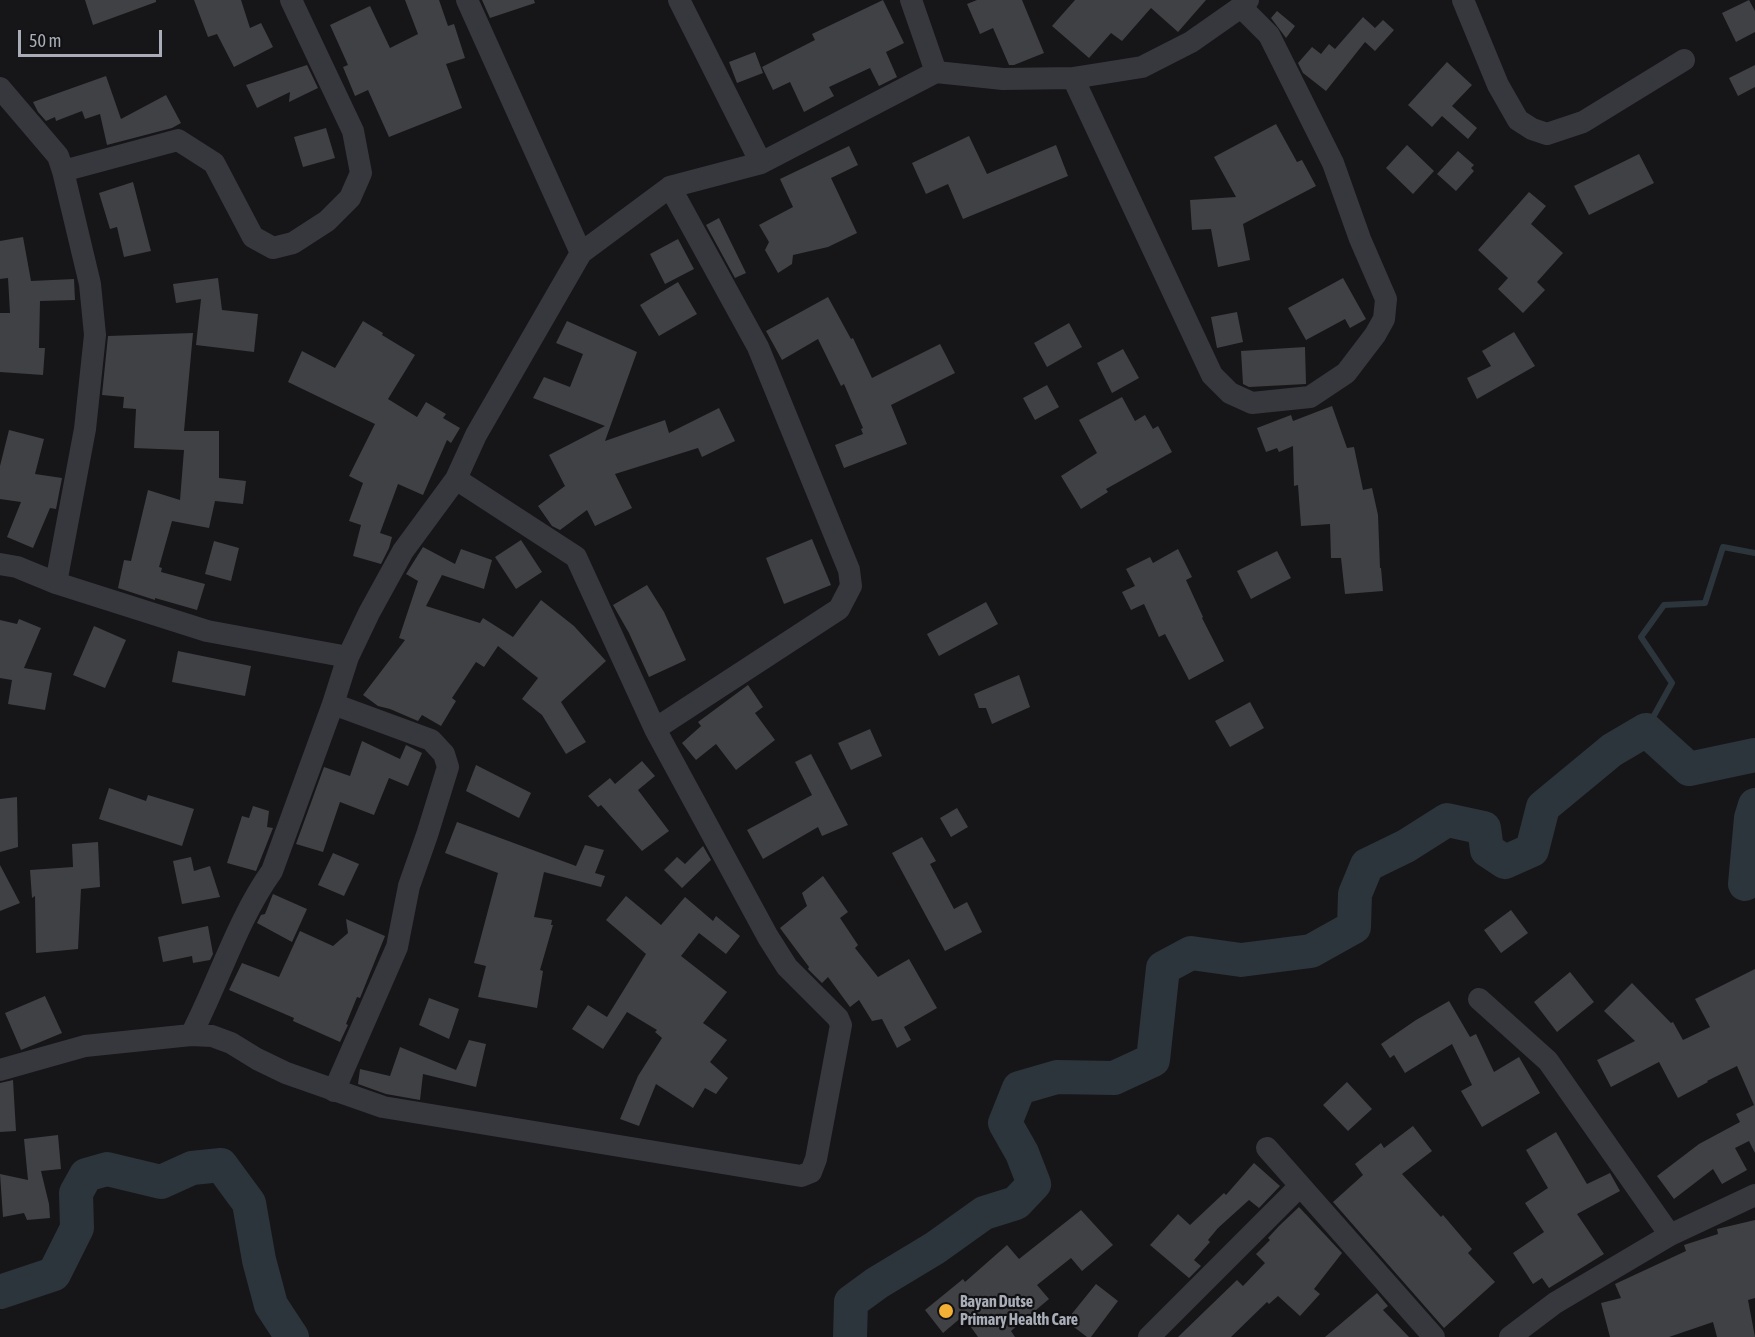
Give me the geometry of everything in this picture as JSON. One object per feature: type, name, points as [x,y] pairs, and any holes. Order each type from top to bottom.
[{"type":"street","points":[[63,171],[178,140],[214,163],[252,237],[273,248],[293,243],[327,221],[350,198],[361,173],[352,131],[291,0]]},
{"type":"street","points":[[467,0],[581,253]]},
{"type":"street","points":[[679,0],[761,163]]},
{"type":"street","points":[[911,0],[936,72]]},
{"type":"street","points":[[1462,0],[1498,85],[1518,120],[1532,129],[1547,134],[1583,122],[1684,60]]},
{"type":"street","points":[[191,1035],[210,999],[258,891],[272,871],[348,657],[403,551],[456,479],[481,425],[581,253],[670,187],[761,163],[936,72],[1003,79],[1073,78],[1142,67],[1191,42],[1244,4],[1269,35],[1323,141],[1360,239],[1386,299],[1384,319],[1346,373],[1310,397],[1252,403],[1230,393],[1212,375],[1073,78]]},
{"type":"street","points":[[0,88],[58,156],[90,284],[95,335],[85,429],[57,584]]},
{"type":"street","points":[[656,729],[839,609],[851,586],[849,570],[758,347],[670,187]]},
{"type":"street","points":[[0,1070],[85,1047],[191,1035],[212,1036],[231,1042],[257,1059],[286,1073],[383,1107],[801,1176],[811,1172],[816,1159],[841,1025],[838,1018],[787,967],[768,937],[656,729],[576,557],[456,479]]},
{"type":"street","points":[[0,564],[17,567],[57,584],[207,631],[348,657]]},
{"type":"street","points":[[333,704],[431,740],[444,754],[448,767],[410,886],[397,947],[334,1091]]},
{"type":"street","points":[[1479,999],[1548,1061],[1670,1235]]},
{"type":"street","points":[[1267,1148],[1434,1337]]},
{"type":"street","points":[[1149,1337],[1300,1186]]},
{"type":"street","points":[[1510,1337],[1555,1303],[1670,1235],[1755,1195]]},
{"type":"building","points":[[85,0],[156,0],[156,2],[93,25]]},
{"type":"building","points":[[194,0],[241,0],[250,28],[261,23],[273,47],[234,67],[217,34],[208,37]]},
{"type":"building","points":[[405,0],[439,0],[448,26],[454,24],[465,58],[446,64],[462,108],[389,137],[368,90],[355,96],[343,67],[348,65],[330,25],[370,6],[390,48],[418,34]]},
{"type":"building","points":[[482,0],[534,0],[535,3],[490,18]]},
{"type":"building","points":[[883,0],[904,43],[886,52],[897,77],[879,86],[870,68],[829,87],[834,96],[804,112],[790,82],[773,90],[762,67],[815,40],[812,34]]},
{"type":"building","points":[[977,0],[1022,0],[1044,53],[1009,65],[993,28],[980,34],[967,4]]},
{"type":"building","points":[[1075,0],[1206,0],[1178,32],[1151,8],[1122,41],[1111,33],[1089,58],[1052,26]]},
{"type":"building","points":[[1749,0],[1755,11],[1755,32],[1736,42],[1722,13]]},
{"type":"building","points":[[1277,11],[1295,26],[1286,38],[1271,18]]},
{"type":"building","points":[[1363,17],[1375,28],[1383,20],[1394,30],[1375,51],[1365,42],[1326,91],[1303,73],[1298,63],[1312,47],[1321,54],[1329,44],[1335,49]]},
{"type":"building","points":[[755,52],[763,73],[737,83],[729,62]]},
{"type":"building","points":[[1447,62],[1472,85],[1452,106],[1477,128],[1468,139],[1442,116],[1432,127],[1408,105]]},
{"type":"building","points":[[307,65],[318,88],[289,102],[290,92],[257,108],[246,85]]},
{"type":"building","points":[[1755,65],[1755,87],[1738,96],[1729,78]]},
{"type":"building","points":[[106,76],[121,119],[166,95],[181,123],[172,128],[107,145],[100,114],[85,119],[82,111],[56,121],[55,117],[46,121],[33,102]]},
{"type":"building","points":[[1276,124],[1297,162],[1302,160],[1316,186],[1243,224],[1250,260],[1218,267],[1211,229],[1192,230],[1190,200],[1236,197],[1214,157]]},
{"type":"building","points":[[326,128],[335,158],[303,167],[294,137]]},
{"type":"building","points":[[969,136],[987,174],[1056,145],[1068,176],[963,219],[948,184],[926,194],[912,163]]},
{"type":"building","points":[[1407,145],[1434,171],[1413,194],[1386,168]]},
{"type":"building","points":[[849,146],[858,165],[831,178],[857,233],[828,247],[793,255],[792,264],[778,273],[765,250],[769,242],[759,225],[793,207],[780,179]]},
{"type":"building","points":[[1458,151],[1474,165],[1471,168],[1474,171],[1456,191],[1437,174]]},
{"type":"building","points":[[1639,154],[1654,183],[1589,215],[1574,186]]},
{"type":"building","points":[[133,182],[151,251],[124,257],[117,227],[110,229],[99,193]]},
{"type":"building","points":[[1529,192],[1546,206],[1531,224],[1563,253],[1537,282],[1545,290],[1523,313],[1498,289],[1508,278],[1478,250]]},
{"type":"building","points":[[719,218],[746,273],[735,278],[706,225]]},
{"type":"building","points":[[23,237],[31,281],[74,279],[75,300],[40,301],[39,348],[45,348],[43,375],[0,372],[0,313],[10,313],[8,278],[0,279],[0,241]]},
{"type":"building","points":[[678,239],[694,269],[665,284],[650,254]]},
{"type":"building","points":[[218,278],[222,310],[258,314],[254,352],[196,345],[201,299],[176,303],[173,284]]},
{"type":"building","points":[[1343,278],[1366,319],[1350,328],[1345,319],[1306,340],[1288,308]]},
{"type":"building","points":[[678,282],[697,314],[659,336],[640,305]]},
{"type":"building","points":[[828,297],[851,339],[853,338],[872,378],[940,344],[955,373],[891,405],[907,444],[844,468],[835,445],[863,434],[861,429],[863,428],[844,384],[841,386],[818,339],[782,360],[766,331]]},
{"type":"building","points":[[1237,312],[1243,342],[1217,348],[1211,317]]},
{"type":"building","points":[[363,321],[415,355],[388,399],[417,417],[426,402],[446,414],[443,418],[460,428],[451,443],[447,440],[423,495],[398,484],[380,533],[392,537],[381,564],[353,556],[361,525],[349,521],[363,483],[349,476],[375,424],[288,382],[302,351],[335,368]]},
{"type":"building","points":[[567,321],[637,352],[605,441],[665,420],[669,433],[719,408],[735,441],[702,457],[698,448],[615,474],[632,508],[595,526],[587,510],[560,530],[552,526],[538,506],[565,486],[549,455],[605,426],[533,398],[544,377],[570,387],[583,354],[556,343]]},
{"type":"building","points":[[1069,323],[1082,347],[1047,367],[1034,343]]},
{"type":"building","points":[[1514,332],[1535,366],[1477,399],[1467,378],[1491,366],[1482,351]]},
{"type":"building","points":[[193,333],[184,431],[219,431],[219,478],[246,481],[243,504],[215,501],[209,528],[172,521],[159,567],[162,568],[161,572],[205,584],[197,610],[118,588],[124,560],[131,561],[148,490],[180,500],[184,450],[134,448],[136,409],[123,408],[124,397],[102,395],[108,336]]},
{"type":"building","points":[[1305,347],[1306,384],[1249,387],[1243,384],[1241,351]]},
{"type":"building","points":[[1123,349],[1139,378],[1112,393],[1097,363]]},
{"type":"building","points":[[1047,385],[1059,407],[1035,420],[1023,398]]},
{"type":"building","points":[[1122,397],[1135,421],[1145,415],[1153,429],[1158,426],[1172,452],[1106,489],[1108,492],[1081,509],[1061,476],[1097,453],[1079,420]]},
{"type":"building","points":[[1332,406],[1347,448],[1354,447],[1363,490],[1372,488],[1378,515],[1383,591],[1345,594],[1341,558],[1331,558],[1330,524],[1301,526],[1298,485],[1294,486],[1293,446],[1279,452],[1277,448],[1266,452],[1257,428],[1291,415],[1293,421]]},
{"type":"building","points":[[9,430],[44,439],[35,474],[62,478],[56,509],[50,508],[33,548],[7,537],[21,502],[0,499],[0,466]]},
{"type":"building","points":[[812,539],[831,585],[784,604],[766,558]]},
{"type":"building","points":[[521,540],[542,572],[516,589],[495,557]]},
{"type":"building","points":[[214,541],[239,548],[231,581],[205,574]]},
{"type":"building","points":[[423,547],[455,564],[461,549],[492,560],[484,589],[442,575],[426,606],[480,623],[483,618],[513,637],[541,600],[574,626],[606,661],[561,702],[586,742],[566,754],[542,715],[522,699],[538,678],[498,646],[484,667],[476,662],[452,698],[456,701],[441,726],[422,715],[418,721],[378,706],[363,695],[405,640],[399,638],[418,581],[406,574]]},
{"type":"building","points":[[1178,549],[1192,577],[1186,580],[1224,661],[1189,680],[1165,634],[1159,637],[1144,604],[1131,610],[1122,592],[1135,586],[1126,569],[1150,557],[1153,563]]},
{"type":"building","points":[[1277,551],[1291,578],[1251,599],[1237,571]]},
{"type":"building","points":[[647,585],[664,612],[686,660],[649,677],[613,605]]},
{"type":"building","points":[[986,602],[998,624],[939,656],[927,634]]},
{"type":"building","points":[[19,619],[41,628],[24,668],[52,673],[45,710],[8,704],[12,680],[0,678],[0,620],[17,624]]},
{"type":"building","points":[[94,626],[126,640],[105,688],[73,675]]},
{"type":"building","points":[[178,651],[251,666],[245,696],[172,682]]},
{"type":"building","points":[[1019,675],[1030,707],[992,724],[986,708],[979,708],[974,694]]},
{"type":"building","points":[[748,685],[763,707],[755,713],[775,740],[736,770],[716,744],[696,760],[682,743],[701,726],[698,722]]},
{"type":"building","points":[[1250,702],[1264,728],[1230,747],[1215,721]]},
{"type":"building","points":[[870,729],[882,756],[851,770],[838,743]]},
{"type":"building","points":[[362,741],[400,759],[406,745],[422,753],[408,786],[389,778],[374,815],[340,802],[323,852],[296,844],[324,767],[350,776]]},
{"type":"building","points":[[811,754],[848,825],[822,836],[818,827],[763,859],[747,830],[812,795],[795,762]]},
{"type":"building","points":[[642,761],[655,776],[638,790],[669,831],[642,851],[601,805],[598,807],[588,796],[610,778],[615,784]]},
{"type":"building","points":[[476,765],[531,793],[519,818],[466,791]]},
{"type":"building","points":[[109,788],[146,801],[148,795],[194,809],[182,846],[99,819]]},
{"type":"building","points":[[17,797],[18,847],[0,852],[0,799]]},
{"type":"building","points":[[253,806],[269,811],[267,827],[273,828],[256,871],[227,863],[242,816],[249,818]]},
{"type":"building","points":[[957,808],[968,827],[951,837],[940,818]]},
{"type":"building","points":[[457,822],[576,866],[585,845],[604,850],[595,873],[605,876],[601,887],[544,872],[534,917],[552,920],[551,925],[553,925],[540,970],[543,971],[537,1008],[478,997],[486,966],[474,963],[498,873],[445,853]]},
{"type":"building","points":[[922,837],[936,861],[930,864],[954,909],[967,902],[982,932],[945,951],[892,853]]},
{"type":"building","points":[[98,842],[100,887],[81,889],[78,949],[36,953],[35,896],[32,898],[30,870],[73,867],[72,844]]},
{"type":"building","points":[[703,846],[711,860],[682,888],[664,870],[677,857],[685,864]]},
{"type":"building","points":[[333,853],[359,864],[344,896],[318,885]]},
{"type":"building","points":[[191,857],[194,871],[210,866],[220,897],[182,904],[173,861]]},
{"type":"building","points":[[0,865],[20,903],[0,911]]},
{"type":"building","points":[[823,876],[848,912],[840,918],[858,945],[855,948],[878,977],[909,959],[937,1008],[904,1027],[911,1040],[897,1048],[882,1019],[872,1021],[859,1000],[850,1007],[828,977],[822,983],[808,969],[809,967],[780,928],[807,906],[802,893]]},
{"type":"building","points":[[273,894],[307,909],[292,942],[257,923],[261,915],[265,914]]},
{"type":"building","points":[[626,896],[661,925],[685,897],[713,921],[716,916],[740,936],[726,954],[699,933],[681,956],[727,992],[703,1023],[727,1040],[710,1062],[728,1078],[716,1094],[705,1088],[693,1108],[656,1084],[639,1126],[620,1119],[638,1076],[662,1038],[655,1032],[657,1030],[627,1012],[603,1049],[572,1029],[588,1005],[607,1017],[646,954],[606,920]]},
{"type":"building","points":[[1511,910],[1528,933],[1501,953],[1484,930]]},
{"type":"building","points":[[346,919],[385,936],[360,998],[357,997],[340,1042],[293,1021],[294,1018],[229,990],[242,963],[279,977],[300,931],[333,946],[348,933]]},
{"type":"building","points":[[208,926],[213,954],[210,960],[193,963],[192,956],[163,962],[158,937]]},
{"type":"building","points":[[1755,969],[1755,1153],[1749,1141],[1735,1148],[1747,1170],[1722,1184],[1713,1169],[1674,1199],[1657,1176],[1699,1144],[1740,1122],[1736,1114],[1754,1105],[1737,1066],[1678,1098],[1659,1062],[1611,1087],[1597,1060],[1635,1041],[1604,1011],[1632,983],[1671,1023],[1673,1022],[1683,1040],[1710,1027],[1695,999]]},
{"type":"building","points":[[1570,972],[1594,1002],[1557,1032],[1534,1002]]},
{"type":"building","points":[[45,996],[62,1033],[21,1050],[5,1013]]},
{"type":"building","points":[[429,998],[459,1009],[449,1039],[419,1025]]},
{"type":"building","points":[[1449,1001],[1470,1037],[1476,1034],[1494,1072],[1519,1057],[1540,1093],[1482,1127],[1461,1091],[1472,1085],[1452,1044],[1405,1073],[1394,1055],[1390,1058],[1381,1044]]},
{"type":"building","points":[[469,1040],[486,1044],[476,1087],[423,1074],[420,1100],[386,1094],[358,1084],[360,1069],[390,1076],[400,1047],[456,1070]]},
{"type":"building","points":[[13,1080],[16,1131],[0,1132],[0,1083]]},
{"type":"building","points":[[1347,1082],[1372,1109],[1348,1131],[1323,1105]]},
{"type":"building","points":[[1413,1126],[1432,1151],[1402,1174],[1441,1217],[1443,1215],[1472,1249],[1468,1253],[1495,1282],[1444,1328],[1333,1202],[1363,1175],[1355,1164],[1381,1143],[1384,1148]]},
{"type":"building","points":[[1556,1132],[1587,1184],[1610,1173],[1620,1191],[1577,1214],[1604,1254],[1549,1288],[1542,1278],[1533,1284],[1513,1253],[1544,1232],[1525,1203],[1548,1188],[1526,1150]]},
{"type":"building","points":[[58,1135],[61,1169],[41,1171],[50,1218],[27,1220],[24,1213],[3,1217],[0,1174],[28,1180],[24,1139]]},
{"type":"building","points":[[1254,1163],[1280,1186],[1259,1208],[1249,1200],[1218,1228],[1208,1240],[1210,1242],[1194,1260],[1201,1266],[1189,1278],[1150,1245],[1178,1214],[1190,1225],[1224,1193],[1226,1195]]},
{"type":"building","points":[[1299,1207],[1342,1253],[1314,1289],[1320,1294],[1300,1316],[1278,1296],[1269,1304],[1267,1302],[1231,1337],[1178,1337],[1237,1280],[1243,1286],[1265,1263],[1256,1254],[1270,1240],[1268,1238]]},
{"type":"building","points":[[1081,1210],[1113,1245],[1082,1271],[1071,1258],[1037,1285],[1049,1299],[1011,1331],[1015,1337],[978,1337],[963,1316],[943,1333],[925,1310],[963,1279],[965,1282],[1007,1245],[1019,1259]]},
{"type":"building","points":[[1755,1220],[1755,1298],[1748,1300],[1755,1337],[1717,1337],[1713,1322],[1669,1337],[1610,1337],[1601,1303],[1621,1298],[1615,1284],[1686,1251],[1684,1245],[1718,1234],[1717,1229]]},
{"type":"building","points":[[1096,1284],[1118,1301],[1091,1337],[1087,1337],[1066,1321]]},
{"type":"building","points":[[1377,1293],[1388,1306],[1383,1310],[1409,1337],[1325,1337]]},
{"type":"waterway","points":[[1646,730],[1672,683],[1641,637],[1664,605],[1705,603],[1723,547],[1755,553]]},
{"type":"waterway","points":[[850,1337],[851,1302],[877,1283],[935,1248],[984,1213],[1016,1203],[1034,1184],[1022,1153],[1005,1123],[1019,1088],[1057,1077],[1114,1078],[1153,1060],[1163,968],[1191,953],[1241,960],[1311,951],[1354,927],[1355,894],[1367,865],[1406,846],[1447,820],[1484,828],[1487,850],[1505,862],[1532,850],[1543,807],[1612,750],[1646,730],[1689,769],[1755,755]]},
{"type":"waterway","points":[[1755,805],[1751,818],[1745,884],[1755,878]]},
{"type":"waterway","points":[[0,1292],[54,1274],[77,1228],[76,1193],[86,1175],[107,1169],[161,1182],[192,1168],[221,1165],[249,1203],[259,1260],[271,1305],[292,1337]]},
{"type":"place","name":"Bayan Dutse Primary Health Care","points":[[946,1311]]}]
